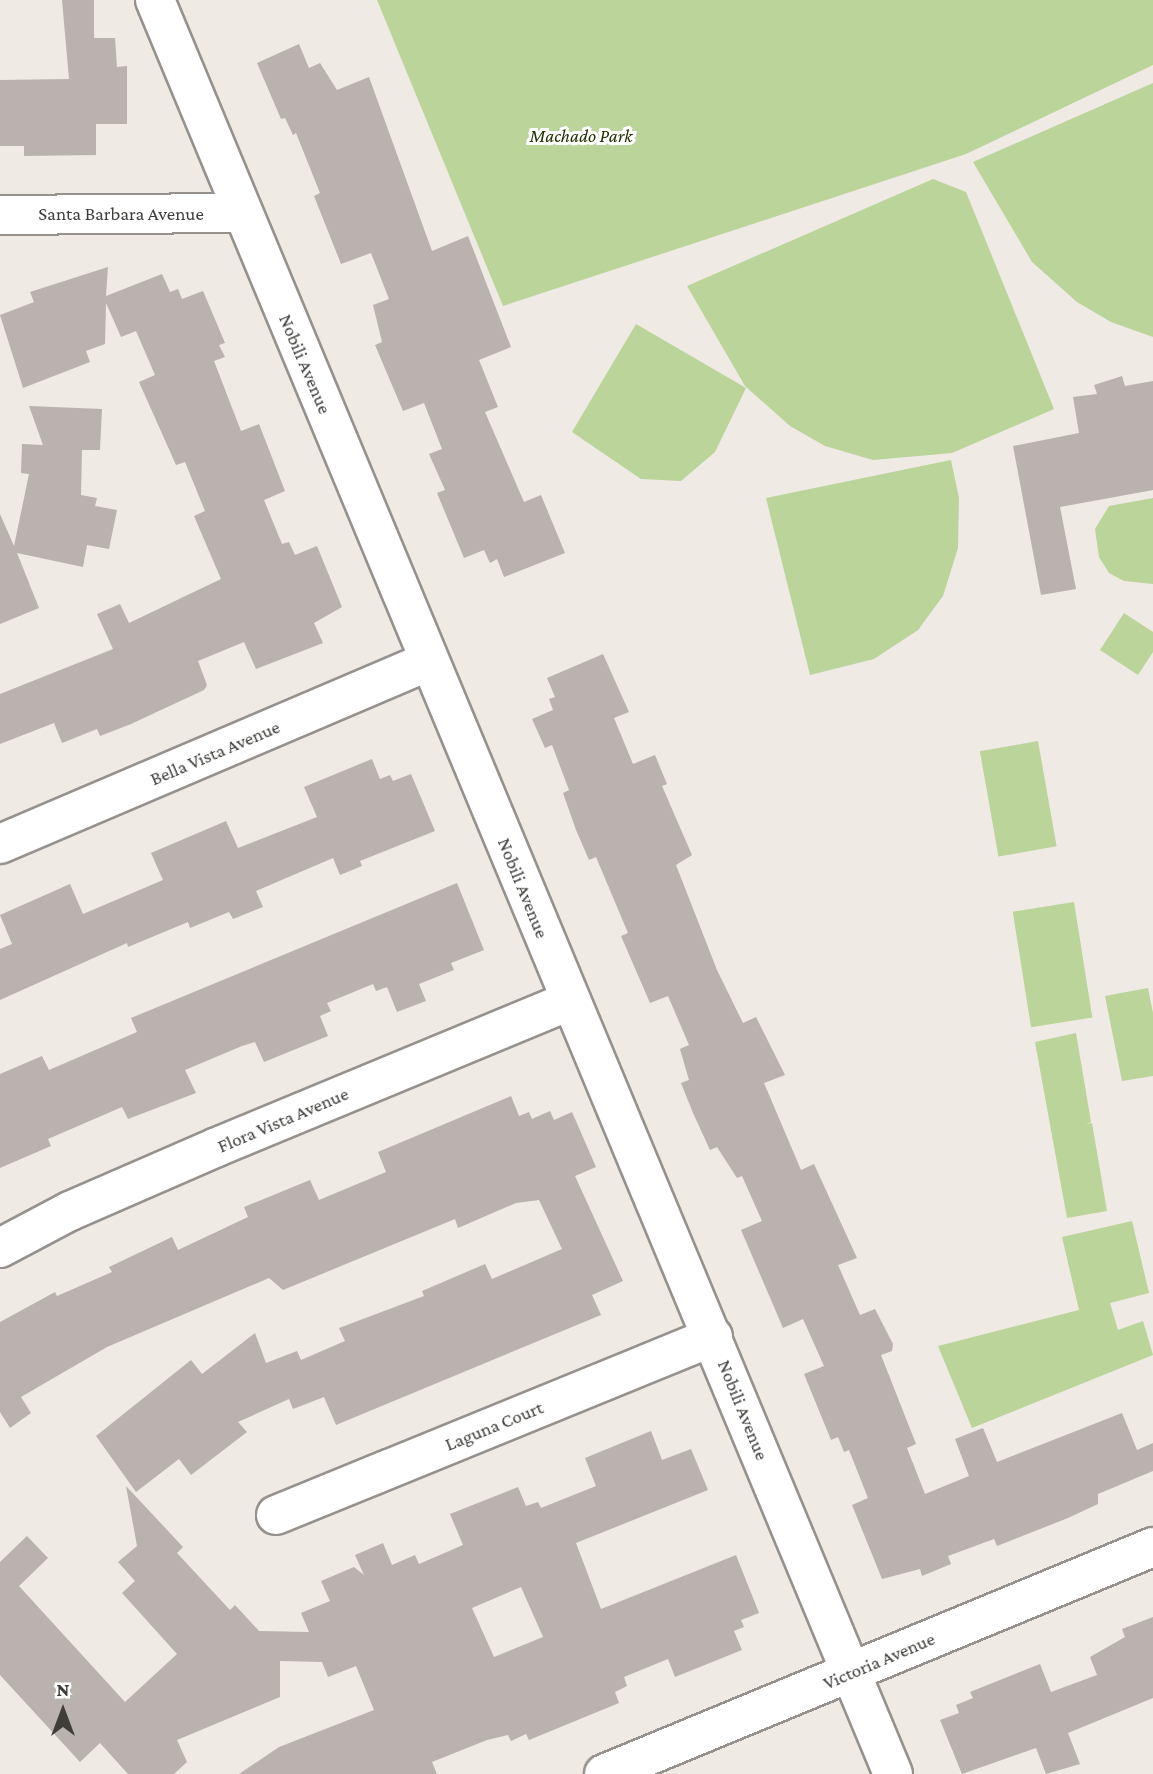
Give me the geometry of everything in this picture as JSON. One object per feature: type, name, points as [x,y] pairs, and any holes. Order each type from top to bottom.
[{"type":"street","name":"Nobili Avenue","points":[[155,0],[893,1774]]},
{"type":"street","name":"Santa Barbara Avenue","points":[[0,215],[242,213]]},
{"type":"street","name":"Bella Vista Avenue","points":[[0,844],[429,661]]},
{"type":"street","name":"Flora Vista Avenue","points":[[0,1248],[70,1211],[192,1158],[570,1001]]},
{"type":"street","name":"Laguna Court","points":[[276,1515],[712,1337]]},
{"type":"street","name":"Victoria Avenue","points":[[604,1774],[1153,1547]]},
{"type":"green space","name":"Machado Park","points":[[377,0],[1153,0],[1153,65],[966,154],[503,306]]},
{"type":"green space","points":[[1153,83],[1153,337],[1111,322],[1077,302],[1032,262],[973,162]]},
{"type":"green space","points":[[933,179],[966,192],[1054,409],[952,453],[873,460],[825,446],[790,426],[745,386],[687,286]]},
{"type":"green space","points":[[636,324],[746,388],[715,452],[681,481],[641,479],[572,432]]},
{"type":"green space","points":[[951,460],[959,498],[958,548],[943,596],[918,630],[874,659],[810,675],[766,498]]},
{"type":"green space","points":[[1153,498],[1153,584],[1124,581],[1109,573],[1099,557],[1095,529],[1109,506]]},
{"type":"green space","points":[[1124,613],[1153,632],[1153,652],[1138,675],[1100,650]]},
{"type":"green space","points":[[1038,741],[1057,846],[998,857],[980,751]]},
{"type":"green space","points":[[1074,902],[1092,1018],[1031,1027],[1013,912]]},
{"type":"green space","points":[[1148,988],[1153,1013],[1153,1076],[1122,1081],[1105,996]]},
{"type":"green space","points":[[1076,1033],[1091,1122],[1086,1124],[1092,1123],[1107,1211],[1067,1218],[1035,1042]]},
{"type":"green space","points":[[1132,1221],[1149,1293],[1110,1303],[1118,1330],[1143,1321],[1153,1355],[972,1428],[938,1346],[1079,1310],[1062,1237]]},
{"type":"building","points":[[62,0],[94,0],[94,38],[115,38],[117,67],[127,66],[127,124],[96,124],[96,155],[24,156],[24,146],[0,146],[0,80],[69,79]]},
{"type":"building","points":[[299,44],[309,68],[320,63],[337,90],[369,77],[432,251],[468,236],[511,347],[479,360],[498,407],[485,412],[524,502],[541,495],[565,553],[504,577],[497,559],[490,563],[484,550],[464,558],[437,493],[445,490],[429,454],[442,449],[424,403],[403,411],[375,345],[382,342],[373,305],[389,299],[371,253],[341,264],[314,196],[320,193],[296,133],[293,135],[285,118],[281,119],[257,63]]},
{"type":"building","points":[[108,267],[106,296],[162,274],[170,292],[178,289],[182,299],[203,291],[225,343],[219,345],[225,357],[214,361],[241,431],[259,424],[285,491],[264,500],[282,544],[289,542],[295,555],[317,546],[342,607],[314,623],[323,643],[256,669],[244,642],[198,661],[207,685],[204,690],[131,724],[100,736],[97,729],[62,743],[54,723],[0,744],[0,694],[113,649],[97,614],[120,604],[129,623],[221,579],[194,516],[205,511],[185,462],[176,465],[139,382],[155,375],[136,331],[121,337],[106,303],[105,344],[86,351],[90,362],[23,388],[0,315],[34,302],[30,292]]},
{"type":"building","points":[[1122,376],[1125,386],[1153,381],[1153,490],[1060,507],[1076,589],[1041,595],[1013,446],[1079,433],[1073,397],[1097,394],[1094,385]]},
{"type":"building","points":[[29,406],[102,409],[100,450],[82,450],[81,495],[97,498],[95,506],[117,510],[109,549],[87,545],[83,567],[17,553],[39,608],[0,624],[0,514],[14,546],[29,474],[21,473],[22,444],[43,445]]},
{"type":"building","points":[[603,654],[629,712],[614,718],[633,764],[655,755],[667,784],[662,786],[692,855],[676,865],[717,970],[743,1023],[756,1017],[785,1075],[764,1083],[801,1170],[814,1164],[857,1258],[838,1265],[860,1315],[875,1309],[893,1344],[892,1351],[881,1355],[916,1444],[907,1448],[925,1494],[969,1476],[955,1439],[983,1428],[997,1462],[1122,1413],[1137,1450],[1153,1443],[1153,1471],[1098,1494],[1098,1504],[1068,1518],[997,1546],[994,1539],[948,1556],[951,1564],[922,1576],[920,1569],[882,1579],[852,1505],[868,1498],[849,1450],[844,1452],[838,1437],[831,1440],[804,1374],[824,1366],[803,1319],[783,1328],[741,1230],[762,1221],[742,1176],[737,1178],[717,1147],[710,1150],[693,1113],[681,1083],[689,1080],[680,1049],[689,1045],[668,996],[650,1003],[621,936],[628,933],[596,857],[589,860],[576,830],[563,793],[569,790],[552,745],[545,748],[532,719],[553,710],[549,699],[555,697],[547,678]]},
{"type":"building","points":[[372,759],[380,779],[390,775],[393,781],[411,774],[435,831],[360,861],[362,866],[340,875],[333,858],[256,891],[263,907],[233,919],[229,912],[190,928],[188,922],[128,947],[127,943],[0,1000],[0,949],[12,944],[0,915],[70,884],[83,914],[163,880],[151,853],[226,821],[238,848],[317,817],[304,787]]},
{"type":"building","points":[[457,883],[484,950],[451,963],[454,970],[419,984],[426,1001],[397,1012],[387,987],[376,991],[373,984],[327,1003],[331,1011],[320,1016],[328,1036],[264,1062],[255,1042],[242,1046],[185,1070],[196,1093],[128,1119],[122,1107],[48,1139],[51,1146],[0,1168],[0,1074],[42,1056],[49,1070],[137,1032],[131,1018]]},
{"type":"building","points":[[511,1096],[519,1116],[529,1112],[532,1119],[550,1111],[554,1120],[572,1112],[596,1167],[575,1176],[623,1281],[592,1295],[601,1315],[336,1425],[324,1397],[293,1409],[289,1399],[238,1422],[247,1432],[191,1475],[179,1459],[136,1492],[96,1436],[191,1360],[202,1374],[255,1333],[266,1363],[297,1351],[301,1360],[345,1341],[339,1328],[424,1296],[422,1291],[485,1264],[492,1279],[562,1249],[539,1200],[516,1203],[458,1228],[455,1219],[283,1290],[269,1278],[107,1347],[21,1397],[31,1413],[10,1428],[0,1412],[0,1322],[55,1292],[57,1296],[112,1272],[109,1267],[172,1237],[178,1250],[248,1217],[244,1207],[310,1180],[319,1200],[386,1172],[378,1152]]},
{"type":"building","points":[[651,1431],[662,1460],[691,1449],[708,1490],[576,1543],[601,1609],[736,1555],[759,1613],[741,1620],[744,1627],[734,1631],[742,1650],[675,1677],[668,1659],[624,1677],[627,1686],[615,1692],[619,1703],[529,1740],[526,1734],[511,1741],[508,1735],[487,1740],[432,1762],[437,1774],[239,1774],[279,1747],[374,1710],[356,1666],[328,1677],[322,1662],[280,1661],[280,1697],[177,1740],[187,1762],[174,1774],[128,1774],[100,1743],[80,1762],[0,1675],[0,1562],[27,1536],[48,1558],[19,1586],[125,1702],[177,1654],[122,1593],[135,1581],[118,1562],[137,1546],[126,1486],[183,1547],[177,1553],[230,1610],[235,1605],[259,1631],[309,1632],[301,1613],[330,1601],[321,1581],[354,1567],[364,1575],[355,1555],[383,1543],[392,1565],[415,1555],[419,1564],[463,1545],[450,1514],[518,1487],[526,1506],[538,1502],[541,1508],[596,1486],[585,1458]],"holes":[[[521,1587],[543,1637],[494,1657],[472,1608]]]},
{"type":"building","points":[[1153,1617],[1153,1698],[1068,1733],[1080,1764],[1046,1774],[1036,1748],[962,1774],[940,1720],[959,1713],[956,1705],[973,1698],[970,1692],[1040,1664],[1051,1692],[1097,1675],[1090,1657],[1125,1637],[1122,1629]]}]
